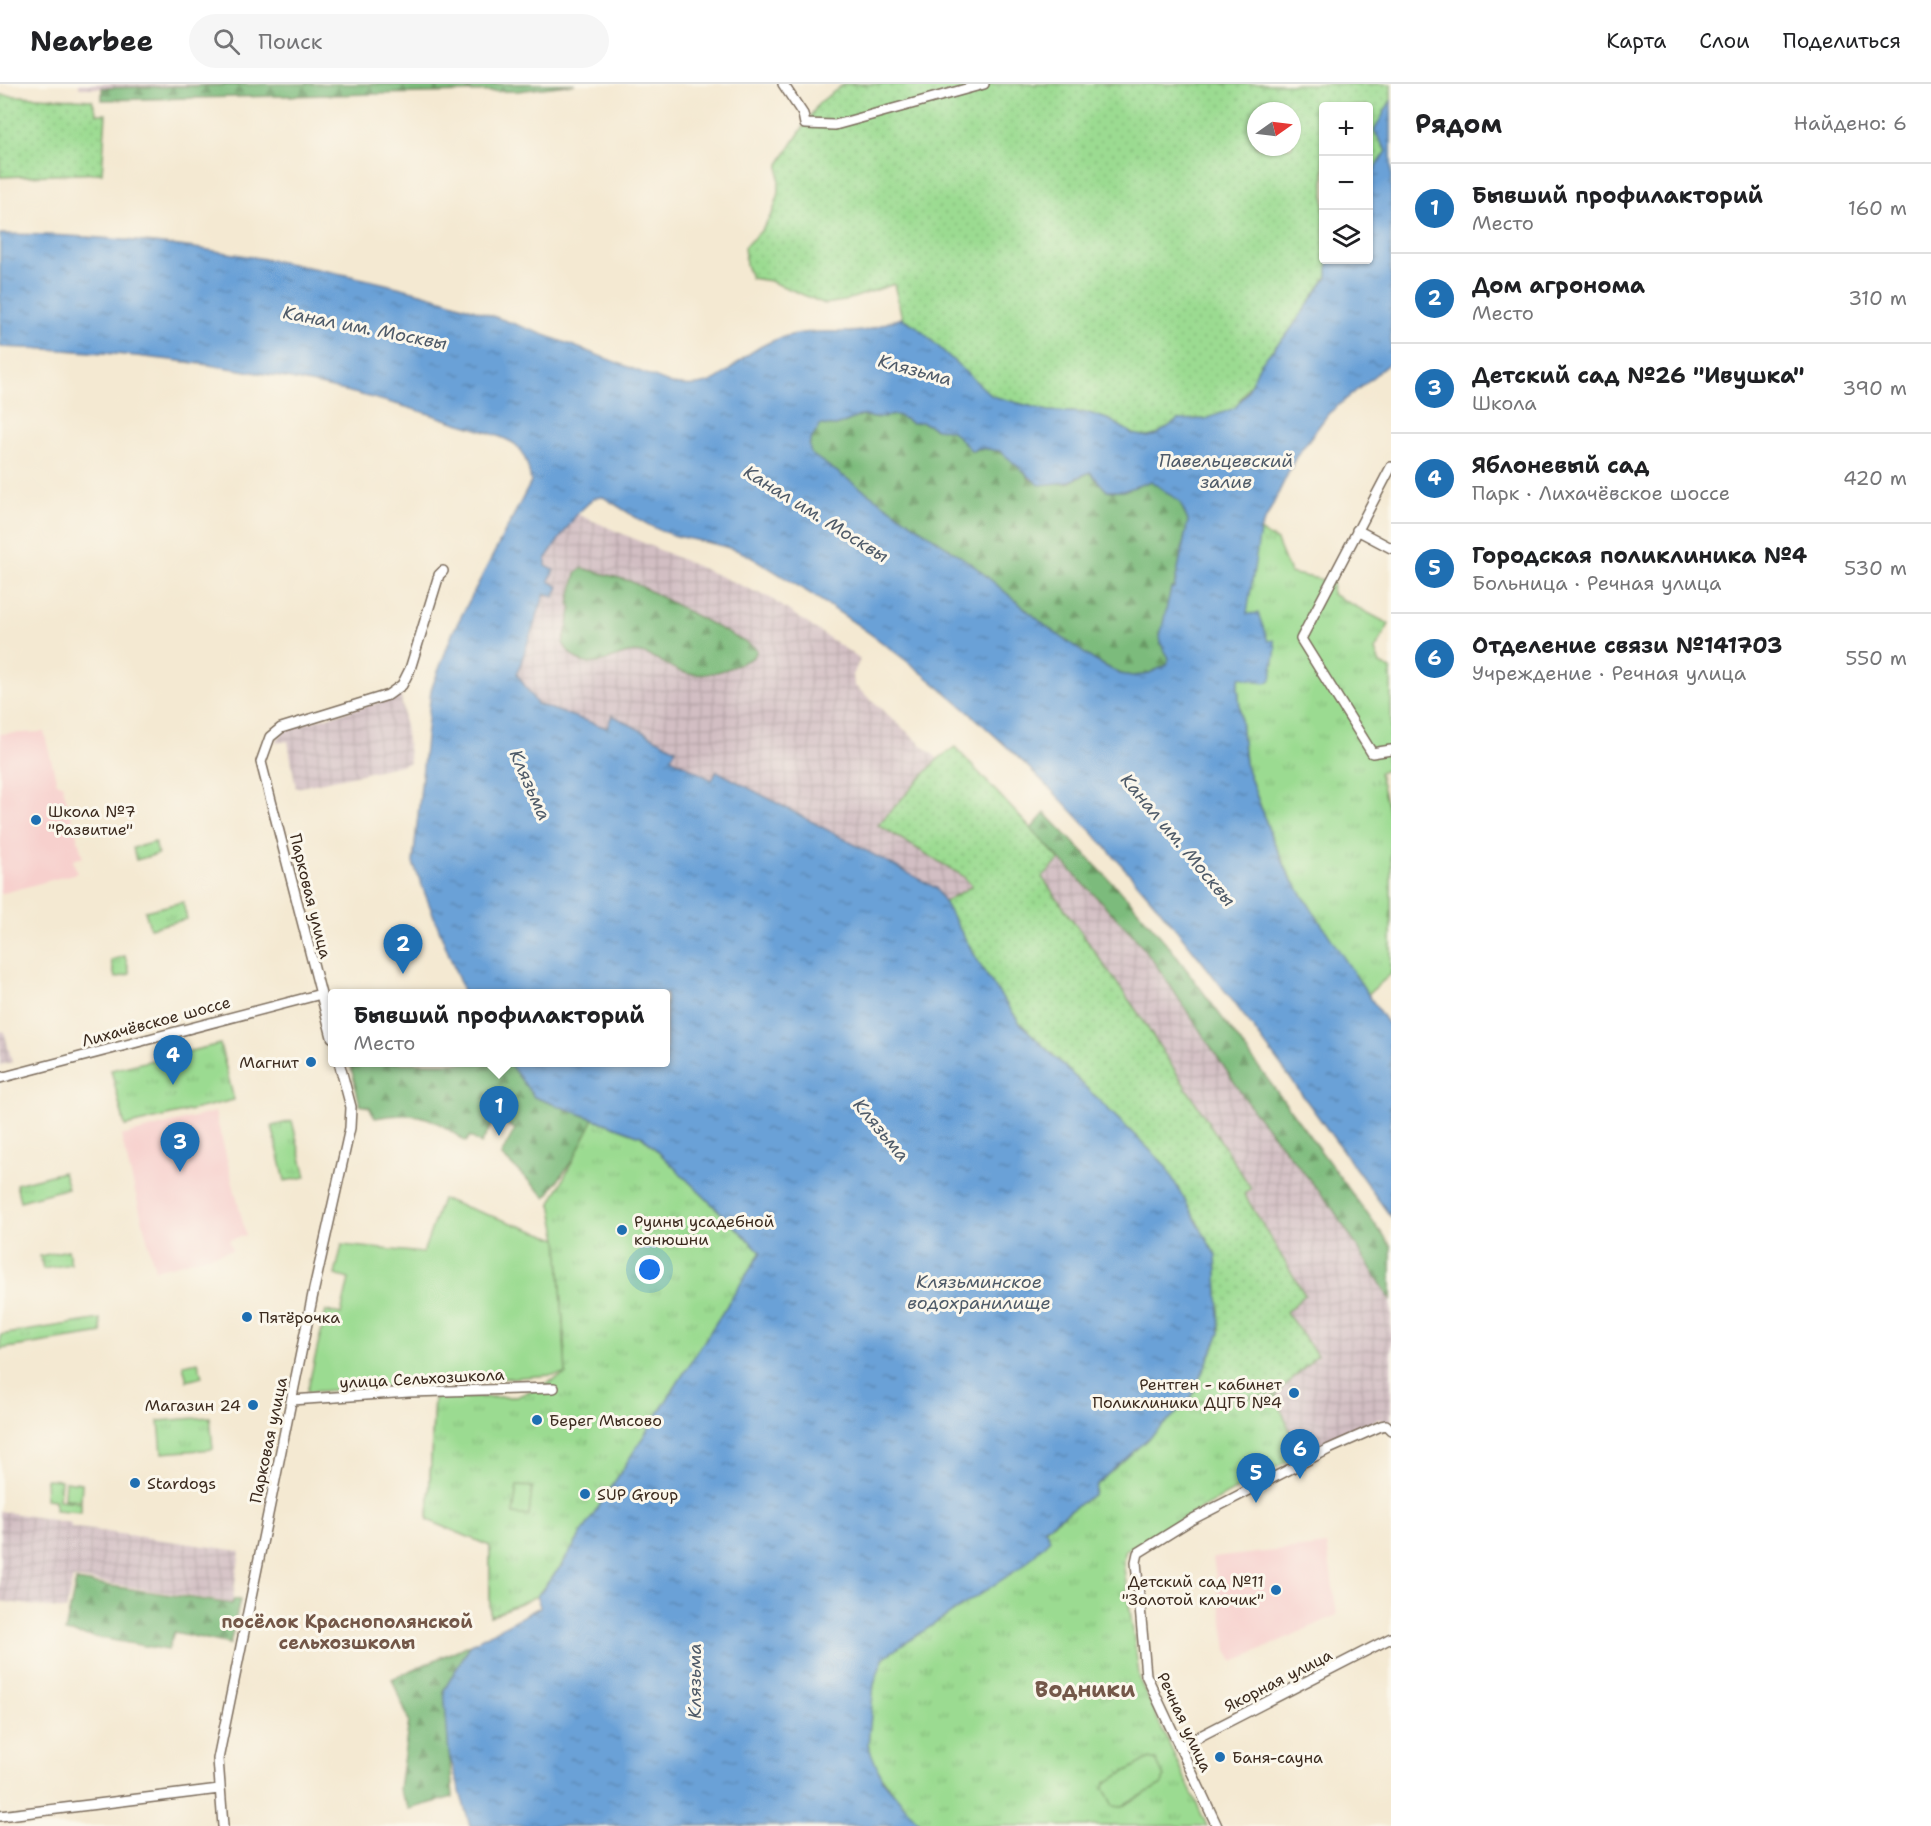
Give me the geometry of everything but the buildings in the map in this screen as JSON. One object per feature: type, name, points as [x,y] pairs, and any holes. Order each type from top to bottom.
[{"type":"street","points":[[783,84],[803,114],[806,124],[834,125],[984,84]]},
{"type":"street","points":[[1391,467],[1301,639],[1372,753],[1391,750]]},
{"type":"street","points":[[1357,530],[1391,548]]},
{"type":"street","name":"Парковая улица","points":[[328,1019],[261,762],[270,737],[281,728],[388,695],[402,685],[410,669],[439,575],[443,571]]},
{"type":"street","name":"Лихачёвское шоссе","points":[[0,1078],[321,994]]},
{"type":"street","name":"Парковая улица","points":[[223,1826],[218,1759],[350,1128],[351,1107],[340,1067]]},
{"type":"street","name":"улица Сельхозшкола","points":[[292,1401],[409,1392],[554,1388]]},
{"type":"street","name":"Речная улица","points":[[1216,1826],[1146,1675],[1136,1562],[1138,1552],[1191,1520],[1329,1449],[1381,1426],[1386,1425],[1391,1430]]},
{"type":"street","name":"Якорная улица","points":[[1179,1748],[1391,1638]]},
{"type":"street","points":[[0,1816],[219,1790]]},
{"type":"shaded area","points":[[79,84],[273,84],[79,88]]},
{"type":"shaded area","points":[[577,514],[770,598],[860,659],[853,675],[854,685],[938,759],[878,825],[963,876],[972,887],[944,902],[935,888],[718,771],[712,780],[671,758],[675,748],[612,715],[607,728],[537,704],[517,674],[545,592],[559,587],[549,581],[546,558]]},
{"type":"shaded area","points":[[401,696],[410,763],[296,788],[288,741],[275,743],[283,732],[295,726]]},
{"type":"shaded area","name":"Школа №7 \"Развитие\"","points":[[44,732],[57,783],[62,784],[83,857],[73,860],[77,873],[0,894],[0,734]]},
{"type":"shaded area","points":[[1060,860],[1132,935],[1157,966],[1252,1109],[1331,1206],[1391,1300],[1391,1422],[1379,1419],[1299,1455],[1276,1395],[1317,1355],[1286,1311],[1305,1294],[1244,1193],[1251,1188],[1136,1010],[1042,877]]},
{"type":"shaded area","points":[[4,1031],[12,1062],[0,1065],[0,1032]]},
{"type":"shaded area","points":[[215,1112],[246,1235],[229,1240],[232,1250],[155,1270],[121,1136]]},
{"type":"shaded area","points":[[0,1511],[71,1523],[71,1527],[240,1551],[232,1603],[73,1578],[66,1610],[0,1601]]},
{"type":"shaded area","name":"Детский сад №11 \"Золотой ключик\"","points":[[1327,1545],[1337,1615],[1233,1662],[1227,1650],[1213,1558]]},
{"type":"green space","points":[[279,84],[575,84],[518,91],[102,100],[102,88]]},
{"type":"green space","points":[[844,84],[1391,84],[1391,100],[1374,131],[1387,151],[1373,172],[1373,102],[1319,102],[1319,264],[1328,264],[1328,275],[1288,333],[1271,351],[1235,408],[1206,419],[1178,420],[1156,435],[1148,437],[1133,434],[1110,420],[1089,413],[1048,411],[992,396],[916,326],[902,318],[894,284],[844,301],[825,304],[770,281],[751,278],[746,265],[744,247],[762,230],[773,212],[779,193],[779,164],[819,103]]},
{"type":"green space","points":[[0,95],[92,100],[97,114],[106,114],[102,173],[0,177]]},
{"type":"green space","points":[[862,415],[874,418],[897,415],[912,423],[922,422],[936,429],[951,429],[972,451],[989,449],[1006,455],[1020,466],[1030,480],[1068,483],[1090,472],[1107,491],[1123,491],[1151,481],[1180,502],[1188,521],[1174,589],[1171,588],[1161,644],[1169,658],[1167,665],[1145,675],[1132,676],[1121,674],[1094,660],[1047,627],[973,565],[811,454],[810,441],[820,425],[836,426]]},
{"type":"green space","points":[[1260,531],[1277,541],[1290,573],[1333,582],[1332,594],[1389,624],[1375,650],[1380,664],[1391,670],[1391,757],[1386,758],[1389,769],[1379,773],[1391,822],[1391,974],[1367,995],[1289,874],[1271,835],[1245,763],[1238,686],[1252,569]]},
{"type":"green space","points":[[582,568],[630,581],[646,589],[754,647],[757,650],[754,657],[718,672],[698,675],[679,671],[641,653],[621,655],[602,662],[582,662],[572,656],[563,643],[572,608],[569,603],[576,573]]},
{"type":"green space","points":[[955,747],[1060,860],[1042,877],[1136,1010],[1251,1188],[1244,1194],[1305,1295],[1286,1312],[1317,1355],[1276,1395],[1189,1402],[1220,1333],[1216,1256],[1165,1165],[1020,1023],[985,973],[944,902],[972,886],[963,876],[878,825],[938,759]]},
{"type":"green space","points":[[1045,813],[1132,903],[1172,950],[1391,1246],[1391,1300],[1331,1206],[1252,1109],[1157,966],[1132,934],[1031,829]]},
{"type":"green space","points":[[155,842],[158,854],[136,860],[133,848]]},
{"type":"green space","points":[[183,902],[187,919],[150,928],[145,911]]},
{"type":"green space","points":[[125,956],[130,974],[115,978],[111,960]]},
{"type":"green space","points":[[220,1044],[234,1100],[125,1126],[111,1070]]},
{"type":"green space","points":[[351,1067],[512,1067],[534,1097],[643,1137],[761,1252],[561,1566],[537,1596],[490,1616],[490,1546],[428,1520],[434,1398],[517,1397],[520,1451],[546,1463],[582,1470],[606,1459],[714,1263],[715,1245],[702,1205],[635,1145],[592,1133],[546,1197],[501,1155],[515,1129],[496,1118],[481,1144],[470,1136],[466,1142],[443,1126],[424,1117],[403,1115],[375,1118],[369,1107],[360,1105]]},
{"type":"green space","points":[[594,1119],[643,1137],[761,1252],[561,1566],[537,1596],[490,1616],[490,1546],[428,1520],[434,1398],[517,1397],[566,1374],[558,1239],[551,1203]]},
{"type":"green space","points":[[292,1121],[306,1177],[285,1181],[272,1126]]},
{"type":"green space","points":[[63,1172],[68,1188],[20,1201],[16,1184]]},
{"type":"green space","points":[[442,1199],[558,1239],[566,1374],[307,1392],[326,1311],[341,1314],[349,1279],[335,1275],[342,1245],[423,1253]]},
{"type":"green space","points":[[68,1250],[71,1264],[43,1269],[40,1256]]},
{"type":"green space","points":[[100,1319],[102,1333],[0,1349],[0,1335]]},
{"type":"green space","points":[[198,1362],[202,1377],[187,1381],[183,1365]]},
{"type":"green space","points":[[1276,1395],[1299,1455],[1126,1550],[1123,1561],[1140,1681],[1207,1826],[919,1826],[878,1772],[868,1745],[874,1683],[884,1657],[1045,1529],[1094,1494],[1096,1485],[1189,1402]]},
{"type":"green space","points":[[210,1417],[213,1449],[162,1453],[159,1421]]},
{"type":"green space","points":[[46,1479],[61,1480],[59,1500],[81,1502],[81,1512],[55,1510],[55,1500],[45,1499]]},
{"type":"green space","points":[[65,1481],[82,1483],[81,1500],[64,1499]]},
{"type":"green space","points":[[517,1486],[532,1487],[529,1516],[513,1514]]},
{"type":"green space","points":[[76,1581],[232,1604],[234,1599],[240,1600],[230,1644],[174,1632],[168,1650],[65,1632]]},
{"type":"green space","points":[[471,1644],[444,1690],[453,1797],[409,1809],[399,1789],[409,1721],[392,1679]]},
{"type":"green space","points":[[1150,1758],[1156,1760],[1164,1777],[1162,1784],[1121,1807],[1113,1806],[1104,1788],[1105,1783]]},
{"type":"water","name":"Клязьминское водохранилище","points":[[1391,100],[1391,362],[1328,414],[1296,457],[1260,531],[1247,614],[1258,613],[1268,641],[1274,640],[1276,648],[1271,680],[1266,683],[1240,677],[1238,686],[1245,763],[1271,836],[1289,875],[1391,1029],[1391,1217],[1259,1036],[1156,904],[1066,804],[979,721],[918,670],[854,622],[750,556],[722,546],[664,532],[603,497],[594,498],[577,514],[546,558],[546,566],[554,570],[549,581],[559,587],[554,597],[545,593],[517,674],[537,704],[607,728],[612,715],[676,749],[671,758],[712,780],[717,771],[936,888],[985,973],[1020,1023],[1165,1165],[1216,1256],[1220,1333],[1189,1402],[1096,1485],[1094,1494],[1045,1528],[1050,1539],[1023,1566],[884,1657],[874,1683],[868,1745],[882,1779],[922,1826],[470,1826],[449,1754],[444,1690],[471,1644],[540,1607],[537,1596],[561,1566],[761,1252],[643,1137],[534,1097],[512,1067],[670,1067],[670,989],[462,989],[413,863],[431,690],[453,632],[531,482],[522,453],[516,445],[496,435],[402,406],[289,379],[173,360],[0,347],[0,234],[75,236],[186,247],[260,258],[355,277],[413,291],[479,311],[672,384],[690,386],[716,379],[756,349],[783,337],[805,333],[862,331],[902,318],[916,326],[992,396],[1048,411],[1089,413],[1110,420],[1133,434],[1148,437],[1156,435],[1178,420],[1206,419],[1235,408],[1247,392],[1260,364],[1288,333],[1328,276],[1328,264],[1373,264],[1373,172],[1387,151],[1374,131]],"holes":[[[862,415],[874,418],[897,415],[912,423],[922,422],[936,429],[951,430],[972,451],[979,448],[1000,451],[1039,485],[1068,482],[1090,472],[1107,491],[1123,491],[1151,481],[1180,502],[1188,521],[1174,588],[1171,588],[1160,636],[1161,644],[1169,658],[1167,665],[1145,675],[1132,676],[1120,674],[1094,660],[1047,627],[973,565],[811,454],[810,441],[820,425],[836,426]]]},
{"type":"place","name":"Школа №7 \"Развитие\"","points":[[36,820]]},
{"type":"place","name":"Дом агронома","points":[[403,974]]},
{"type":"place","name":"Магнит","points":[[311,1062]]},
{"type":"place","name":"Яблоневый сад","points":[[173,1085]]},
{"type":"place","name":"Бывший профилакторий","points":[[499,1136]]},
{"type":"place","name":"Детский сад №26 \"Ивушка\"","points":[[180,1172]]},
{"type":"place","name":"Руины усадебной конюшни","points":[[622,1230]]},
{"type":"place","name":"Пятёрочка","points":[[247,1317]]},
{"type":"place","name":"Рентген - кабинет Поликлиники ДЦГБ №4","points":[[1294,1393]]},
{"type":"place","name":"Магазин 24","points":[[253,1405]]},
{"type":"place","name":"Берег Мысово","points":[[537,1420]]},
{"type":"place","name":"Отделение связи №141703","points":[[1300,1479]]},
{"type":"place","name":"Stardogs","points":[[135,1483]]},
{"type":"place","name":"SUP Group","points":[[585,1494]]},
{"type":"place","name":"Городская поликлиника №4","points":[[1256,1503]]},
{"type":"place","name":"Детский сад №11 \"Золотой ключик\"","points":[[1276,1590]]},
{"type":"place","name":"Баня-сауна","points":[[1220,1757]]},
{"type":"district","name":"посёлок Краснополянской сельхозшколы","points":[[347,1632]]},
{"type":"district","name":"Водники","points":[[1085,1689]]},
{"type":"water label","name":"Канал им. Москвы","points":[[365,328]]},
{"type":"water label","name":"Клязьма","points":[[915,370]]},
{"type":"water label","name":"Павельцевский залив","points":[[1226,472]]},
{"type":"water label","name":"Канал им. Москвы","points":[[816,514]]},
{"type":"water label","name":"Клязьма","points":[[530,785]]},
{"type":"water label","name":"Канал им. Москвы","points":[[1178,840]]},
{"type":"water label","name":"Клязьма","points":[[881,1130]]},
{"type":"water label","name":"Клязьма","points":[[695,1681]]}]
